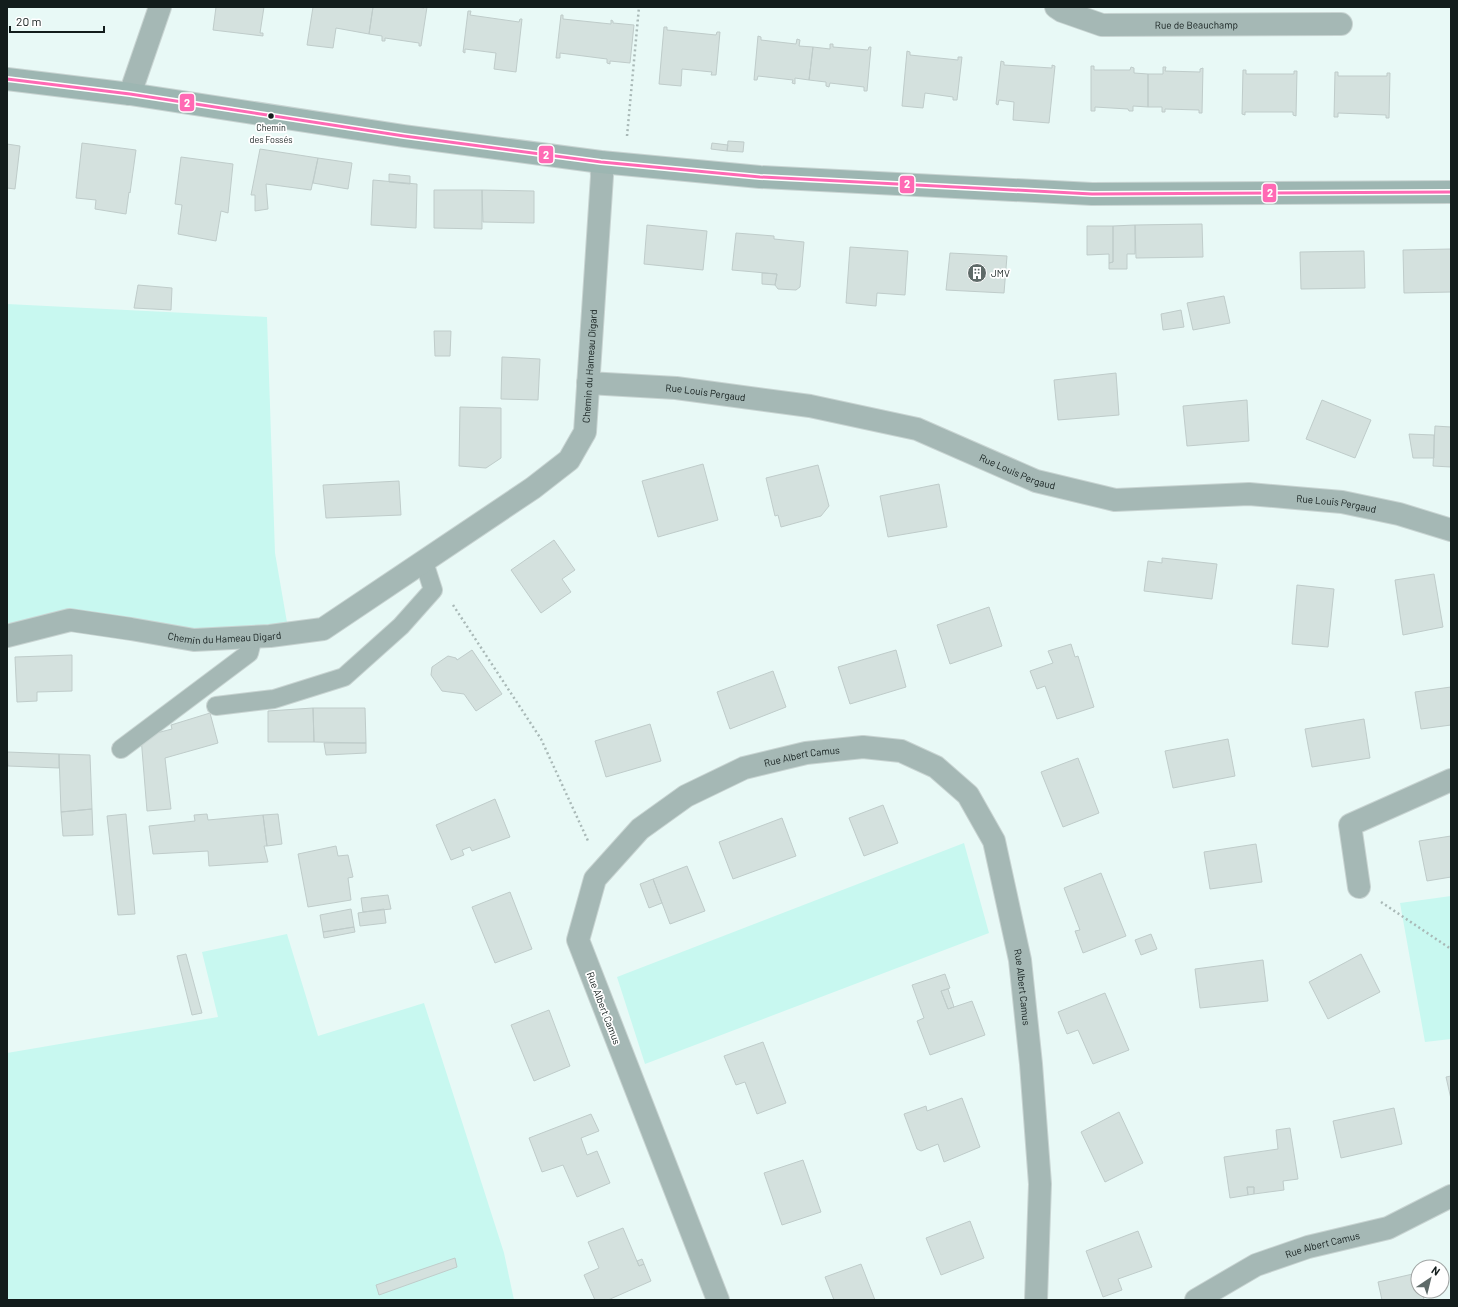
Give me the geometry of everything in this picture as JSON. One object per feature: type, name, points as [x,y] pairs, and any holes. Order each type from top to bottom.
[{"type":"main road","points":[[7,79],[130,94],[404,136],[601,162],[768,178],[1092,194],[1451,192]]},
{"type":"street","points":[[130,94],[160,7]]},
{"type":"street","name":"Rue de Beauchamp","points":[[1056,7],[1062,11],[1102,26],[1341,24]]},
{"type":"street","name":"Chemin du Hameau Digard","points":[[7,636],[70,620],[194,640],[270,636],[323,629],[533,488],[569,460],[585,432],[602,176],[601,162]]},
{"type":"street","name":"Rue Louis Pergaud","points":[[588,383],[676,388],[802,405],[917,429],[1036,481],[1115,500],[1249,494],[1342,502],[1399,514],[1451,530]]},
{"type":"street","name":"Rue Albert Camus","points":[[718,1300],[578,940],[594,878],[640,829],[686,796],[744,768],[806,753],[863,747],[901,750],[936,766],[968,795],[994,841],[1020,960],[1031,1064],[1040,1184],[1036,1300]]},
{"type":"street","points":[[1360,887],[1350,825],[1451,780]]},
{"type":"street","name":"Rue Albert Camus","points":[[1196,1300],[1256,1265],[1308,1247],[1388,1228],[1451,1196]]},
{"type":"lane","points":[[216,706],[274,699],[344,677],[401,626],[433,590],[424,562]]},
{"type":"lane","points":[[120,749],[249,653],[253,637]]},
{"type":"path","points":[[624,164],[639,7]]},
{"type":"path","points":[[451,603],[541,739],[602,871]]},
{"type":"path","points":[[1360,887],[1451,949]]},
{"type":"green space","points":[[7,304],[267,317],[275,553],[289,634],[194,640],[70,620],[7,636]]},
{"type":"green space","points":[[964,843],[989,933],[645,1064],[617,977]]},
{"type":"green space","points":[[1451,896],[1451,1039],[1425,1042],[1400,903]]},
{"type":"green space","points":[[287,934],[318,1036],[424,1003],[504,1253],[514,1300],[7,1300],[7,1053],[218,1017],[202,952]]},
{"type":"building","points":[[216,7],[264,7],[260,33],[263,33],[263,36],[213,30]]},
{"type":"building","points":[[313,7],[373,7],[369,34],[336,28],[333,48],[307,45]]},
{"type":"building","points":[[373,7],[427,7],[421,46],[419,46],[419,43],[385,38],[385,41],[382,41],[382,36],[369,34]]},
{"type":"building","points":[[468,11],[471,11],[470,15],[519,22],[520,19],[522,19],[516,72],[494,69],[496,53],[465,49],[465,53],[463,52]]},
{"type":"building","points":[[561,15],[563,15],[563,19],[611,24],[611,20],[613,23],[634,25],[630,63],[610,61],[610,64],[607,63],[607,59],[560,53],[560,58],[556,58]]},
{"type":"building","points":[[664,27],[667,27],[667,30],[716,35],[717,32],[720,32],[716,75],[711,75],[712,72],[682,69],[681,86],[659,84]]},
{"type":"building","points":[[758,36],[761,37],[761,40],[796,44],[797,39],[800,40],[799,46],[813,47],[809,80],[795,78],[795,84],[792,83],[793,80],[758,76],[757,80],[754,80]]},
{"type":"building","points":[[830,44],[833,44],[833,47],[868,50],[869,47],[871,47],[867,91],[864,91],[864,87],[830,83],[829,87],[826,86],[826,82],[809,80],[813,47],[830,49]]},
{"type":"building","points":[[907,51],[910,52],[910,55],[958,60],[958,57],[962,57],[957,100],[953,100],[953,97],[925,93],[923,108],[902,106]]},
{"type":"building","points":[[1001,61],[1004,62],[1004,65],[1052,68],[1052,65],[1055,66],[1049,123],[1013,120],[1014,102],[999,100],[998,105],[996,104]]},
{"type":"building","points":[[1091,66],[1094,66],[1094,70],[1130,70],[1131,67],[1134,68],[1134,73],[1148,74],[1148,107],[1133,106],[1133,111],[1129,111],[1128,109],[1095,107],[1095,111],[1091,111]]},
{"type":"building","points":[[1163,67],[1166,67],[1165,71],[1200,72],[1200,69],[1203,68],[1202,113],[1199,113],[1199,110],[1165,109],[1165,112],[1162,112],[1162,107],[1148,107],[1148,74],[1163,74]]},
{"type":"building","points":[[1243,70],[1246,70],[1246,74],[1294,74],[1294,71],[1297,71],[1296,116],[1293,115],[1293,112],[1245,112],[1245,115],[1242,114]]},
{"type":"building","points":[[1335,72],[1338,72],[1338,76],[1387,76],[1387,73],[1390,73],[1389,118],[1386,118],[1386,115],[1338,113],[1338,117],[1334,117]]},
{"type":"building","points":[[728,141],[744,142],[743,152],[727,151]]},
{"type":"building","points":[[82,143],[136,150],[126,214],[95,209],[96,200],[76,198]]},
{"type":"building","points":[[712,143],[728,145],[727,151],[711,149]]},
{"type":"building","points":[[7,144],[20,146],[15,189],[7,188]]},
{"type":"building","points":[[260,149],[318,158],[311,190],[266,184],[268,209],[255,211],[255,195],[251,195]]},
{"type":"building","points":[[181,157],[233,164],[228,213],[221,211],[216,241],[178,234],[182,205],[175,204]]},
{"type":"building","points":[[318,158],[352,163],[348,189],[313,183]]},
{"type":"building","points":[[389,174],[410,176],[410,184],[389,182]]},
{"type":"building","points":[[373,180],[417,184],[416,228],[371,225]]},
{"type":"building","points":[[434,190],[482,190],[482,229],[434,228]]},
{"type":"building","points":[[482,190],[534,191],[534,223],[483,222]]},
{"type":"building","points":[[1202,224],[1203,257],[1136,258],[1135,225]]},
{"type":"building","points":[[647,225],[707,231],[703,270],[644,264]]},
{"type":"building","points":[[1135,225],[1135,254],[1127,254],[1127,269],[1109,269],[1109,263],[1113,262],[1113,226]]},
{"type":"building","points":[[1087,226],[1113,226],[1113,262],[1109,263],[1109,254],[1087,255]]},
{"type":"building","points":[[736,233],[774,236],[774,239],[804,242],[800,287],[796,290],[778,289],[775,285],[777,274],[732,270]]},
{"type":"building","points":[[850,247],[908,251],[905,295],[877,293],[876,306],[846,303]]},
{"type":"building","points":[[1451,249],[1451,292],[1404,293],[1403,250]]},
{"type":"building","points":[[1364,251],[1365,288],[1301,289],[1300,252]]},
{"type":"building","name":"JMV","points":[[950,253],[1007,256],[1004,293],[946,290]]},
{"type":"building","points":[[762,273],[777,274],[775,285],[762,284]]},
{"type":"building","points":[[138,285],[172,288],[171,310],[134,308]]},
{"type":"building","points":[[1224,296],[1230,323],[1193,330],[1187,303]]},
{"type":"building","points":[[1181,310],[1184,327],[1163,330],[1161,314]]},
{"type":"building","points":[[434,331],[451,331],[450,356],[435,356]]},
{"type":"building","points":[[502,357],[540,359],[538,400],[501,399]]},
{"type":"building","points":[[1116,373],[1119,415],[1058,420],[1054,380]]},
{"type":"building","points":[[1247,400],[1249,441],[1187,446],[1183,406]]},
{"type":"building","points":[[1322,400],[1371,420],[1355,458],[1306,439]]},
{"type":"building","points":[[460,407],[501,408],[501,458],[486,468],[459,466]]},
{"type":"building","points":[[1435,426],[1451,427],[1451,467],[1433,466]]},
{"type":"building","points":[[1409,434],[1434,435],[1434,458],[1413,458]]},
{"type":"building","points":[[703,464],[718,520],[658,537],[642,481]]},
{"type":"building","points":[[818,465],[829,506],[821,516],[781,527],[778,515],[775,516],[766,478]]},
{"type":"building","points":[[399,481],[401,515],[326,518],[323,485]]},
{"type":"building","points":[[939,484],[947,527],[888,537],[880,496]]},
{"type":"building","points":[[554,540],[575,570],[562,579],[571,592],[541,613],[511,570]]},
{"type":"building","points":[[1162,558],[1217,564],[1212,599],[1144,591],[1148,561],[1162,563]]},
{"type":"building","points":[[1434,574],[1443,627],[1403,635],[1395,580]]},
{"type":"building","points":[[1297,585],[1334,589],[1328,647],[1292,644]]},
{"type":"building","points":[[989,607],[1002,646],[950,664],[937,625]]},
{"type":"building","points":[[1071,644],[1075,657],[1078,656],[1094,707],[1057,719],[1045,686],[1037,689],[1030,671],[1053,663],[1048,651]]},
{"type":"building","points":[[472,650],[502,694],[476,711],[464,694],[442,691],[431,675],[432,667],[448,656],[456,658],[457,660]]},
{"type":"building","points":[[896,650],[906,687],[850,704],[838,667]]},
{"type":"building","points":[[72,655],[72,691],[37,692],[37,701],[17,702],[15,657]]},
{"type":"building","points":[[773,671],[786,707],[730,729],[717,692]]},
{"type":"building","points":[[1451,687],[1451,725],[1421,729],[1415,692]]},
{"type":"building","points":[[313,708],[314,742],[268,742],[268,711]]},
{"type":"building","points":[[313,708],[365,708],[366,743],[314,742]]},
{"type":"building","points":[[210,713],[218,743],[165,758],[171,809],[147,811],[141,737],[172,729],[171,725]]},
{"type":"building","points":[[1364,719],[1370,758],[1312,767],[1305,729]]},
{"type":"building","points":[[650,724],[661,761],[606,777],[595,741]]},
{"type":"building","points":[[1228,739],[1235,776],[1173,788],[1165,751]]},
{"type":"building","points":[[324,743],[366,743],[366,753],[326,755]]},
{"type":"building","points":[[7,752],[59,754],[59,768],[8,766]]},
{"type":"building","points":[[59,754],[90,755],[92,809],[61,812]]},
{"type":"building","points":[[1078,758],[1099,813],[1063,827],[1041,772]]},
{"type":"building","points":[[495,799],[510,837],[472,851],[470,847],[462,850],[464,855],[451,860],[436,825]]},
{"type":"building","points":[[883,805],[898,843],[864,856],[849,818]]},
{"type":"building","points":[[92,809],[93,835],[63,836],[61,812]]},
{"type":"building","points":[[126,814],[135,914],[118,915],[107,816]]},
{"type":"building","points":[[207,814],[208,820],[263,815],[267,846],[264,846],[268,862],[209,866],[208,851],[153,854],[149,826],[195,821],[194,815]]},
{"type":"building","points":[[278,814],[282,844],[267,846],[263,815]]},
{"type":"building","points":[[782,818],[796,856],[733,879],[719,842]]},
{"type":"building","points":[[1451,836],[1451,877],[1427,881],[1419,841]]},
{"type":"building","points":[[1256,844],[1262,882],[1210,889],[1204,852]]},
{"type":"building","points":[[336,846],[338,856],[348,855],[353,877],[348,878],[351,900],[308,907],[298,854]]},
{"type":"building","points":[[687,866],[705,911],[670,924],[653,879]]},
{"type":"building","points":[[1101,873],[1126,936],[1083,953],[1075,931],[1080,930],[1064,888]]},
{"type":"building","points":[[653,879],[662,903],[649,908],[640,884]]},
{"type":"building","points":[[510,892],[532,949],[495,963],[472,907]]},
{"type":"building","points":[[388,895],[391,909],[363,912],[361,898]]},
{"type":"building","points":[[351,909],[354,927],[323,932],[320,915]]},
{"type":"building","points":[[384,909],[386,923],[360,926],[358,913]]},
{"type":"building","points":[[354,927],[355,932],[324,938],[323,932]]},
{"type":"building","points":[[1151,934],[1157,949],[1141,955],[1135,940]]},
{"type":"building","points":[[186,954],[202,1013],[192,1015],[177,956]]},
{"type":"building","points":[[1361,954],[1380,992],[1328,1019],[1309,982]]},
{"type":"building","points":[[1263,960],[1268,1001],[1200,1008],[1195,969]]},
{"type":"building","points":[[945,974],[950,988],[941,991],[948,1009],[972,1001],[985,1035],[930,1055],[917,1021],[924,1018],[912,985]]},
{"type":"building","points":[[948,989],[954,1007],[948,1009],[941,991]]},
{"type":"building","points":[[1105,993],[1129,1050],[1093,1064],[1078,1030],[1067,1034],[1058,1012]]},
{"type":"building","points":[[549,1010],[570,1066],[534,1081],[511,1025]]},
{"type":"building","points":[[763,1042],[786,1103],[757,1114],[745,1082],[736,1085],[724,1056]]},
{"type":"building","points":[[1451,1076],[1451,1099],[1446,1077]]},
{"type":"building","points":[[962,1098],[980,1147],[944,1162],[938,1144],[921,1151],[917,1149],[904,1114],[926,1106],[927,1111]]},
{"type":"building","points":[[1394,1108],[1402,1144],[1341,1158],[1333,1121]]},
{"type":"building","points":[[1119,1112],[1143,1163],[1105,1182],[1081,1132]]},
{"type":"building","points":[[591,1114],[599,1131],[581,1138],[587,1155],[597,1151],[610,1183],[577,1197],[563,1165],[542,1172],[529,1138]]},
{"type":"building","points":[[1290,1128],[1298,1179],[1283,1181],[1284,1190],[1254,1194],[1254,1187],[1247,1187],[1248,1195],[1230,1198],[1224,1157],[1278,1149],[1276,1130]]},
{"type":"building","points":[[803,1160],[821,1212],[782,1225],[764,1173]]},
{"type":"building","points":[[1247,1187],[1254,1187],[1254,1194],[1248,1195]]},
{"type":"building","points":[[970,1221],[984,1258],[941,1275],[926,1238]]},
{"type":"building","points":[[623,1228],[639,1266],[644,1264],[651,1281],[608,1300],[595,1300],[584,1275],[599,1268],[588,1242]]},
{"type":"building","points":[[1138,1231],[1152,1267],[1118,1279],[1122,1290],[1103,1297],[1086,1251]]},
{"type":"building","points":[[455,1258],[457,1267],[379,1295],[376,1285]]},
{"type":"building","points":[[642,1259],[644,1264],[639,1266],[637,1261]]},
{"type":"building","points":[[861,1264],[875,1300],[834,1300],[825,1277]]},
{"type":"building","points":[[1410,1275],[1410,1299],[1424,1300],[1382,1300],[1378,1282]]},
{"type":"transit line","name":"2","points":[[7,79],[130,94],[404,136],[601,162],[760,177],[1092,194],[1451,192]]},
{"type":"place","name":"Chemin des Fossés","points":[[271,116]]},
{"type":"place","name":"JMV","points":[[977,273]]}]
